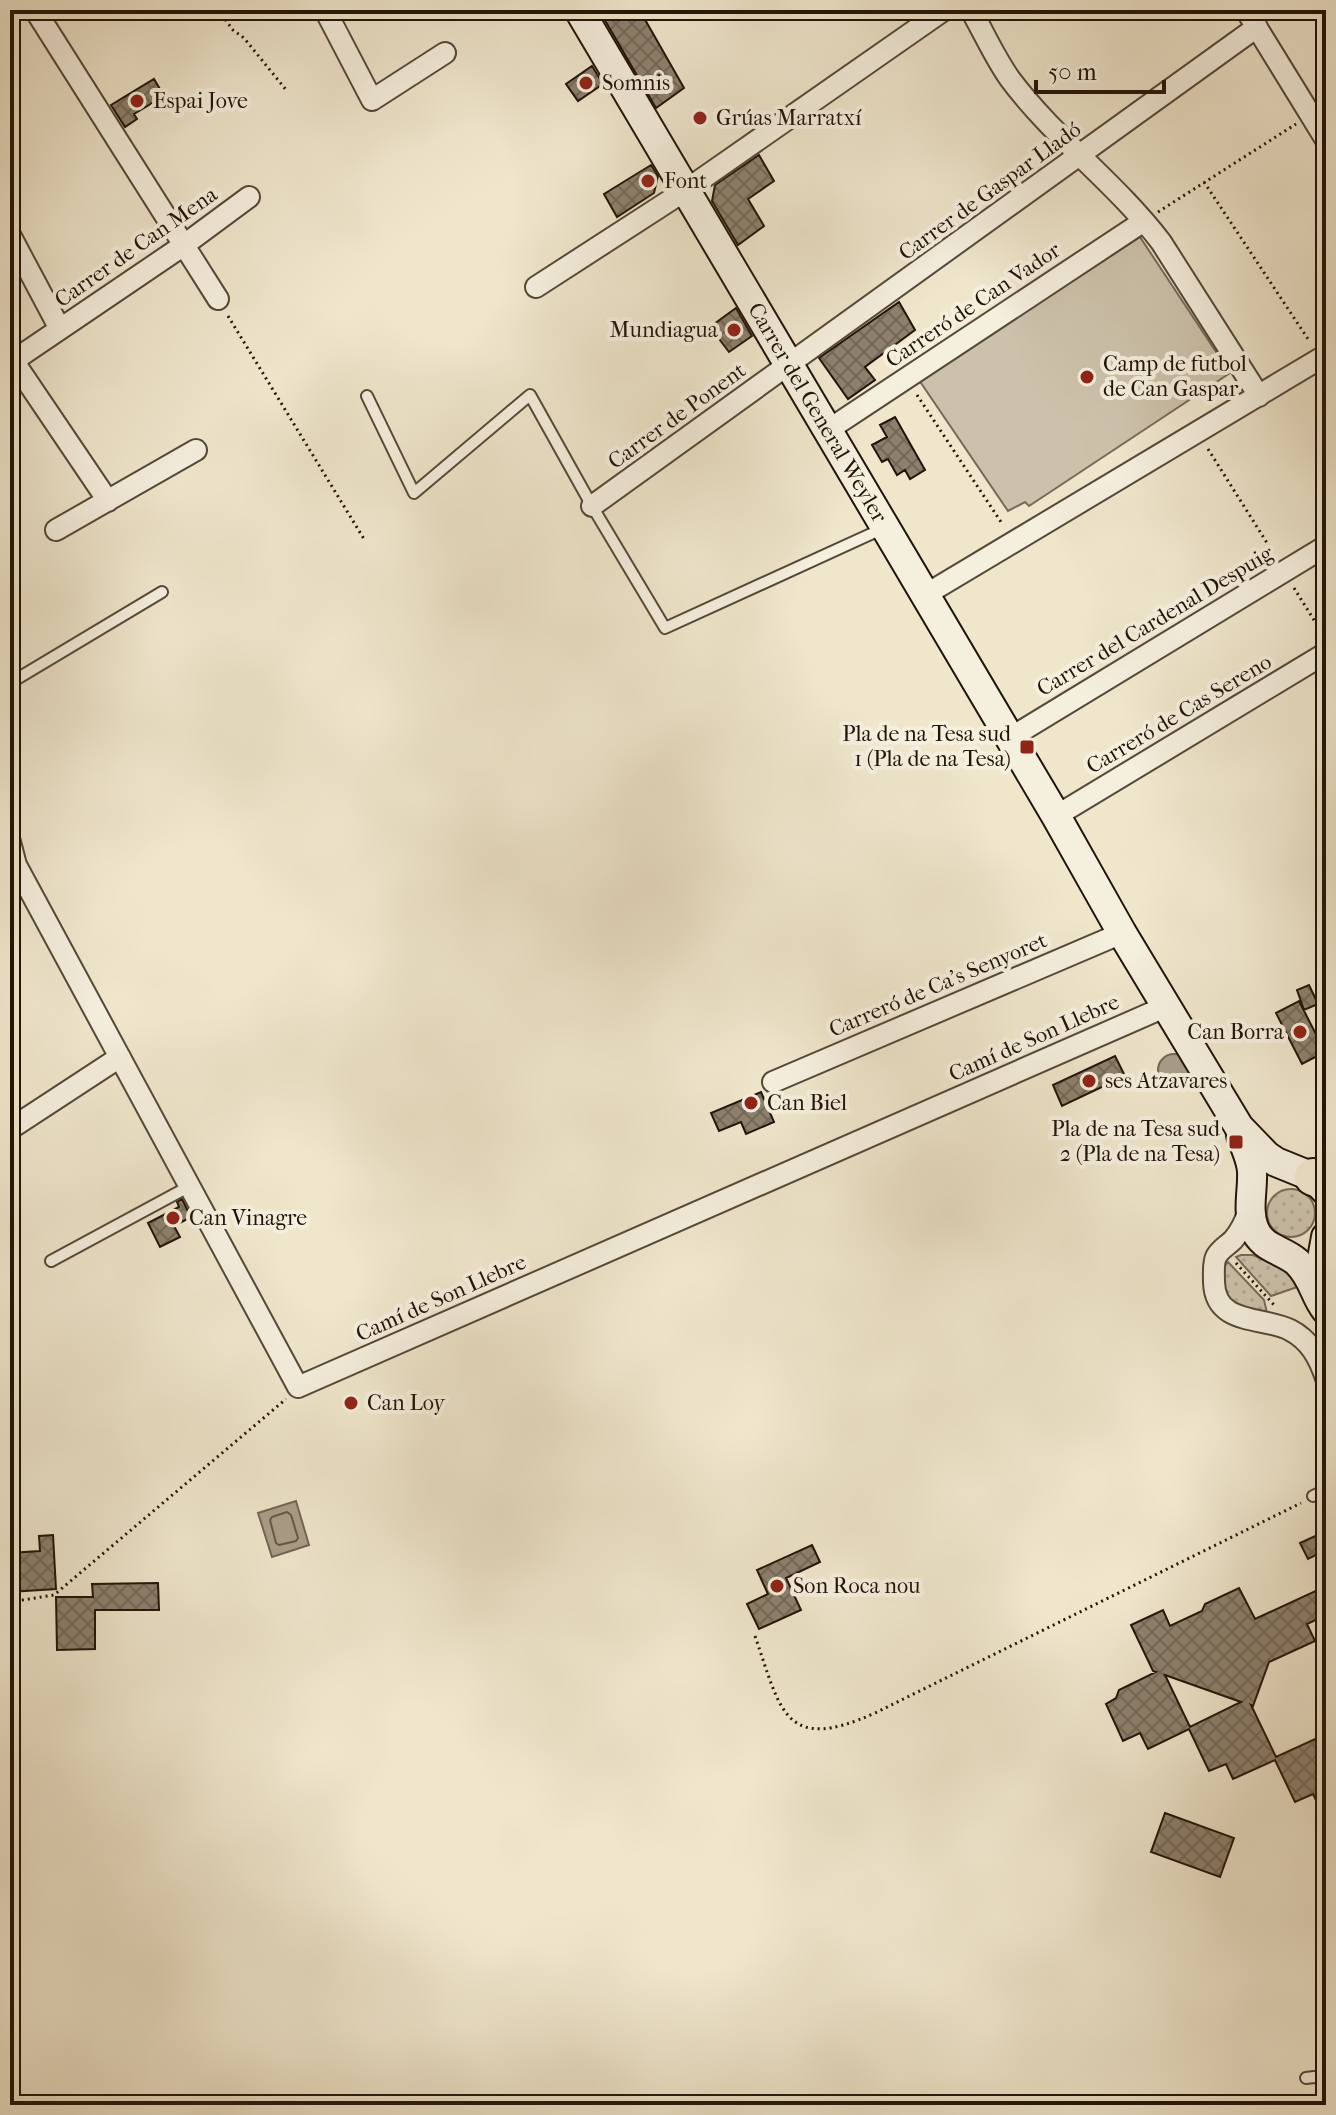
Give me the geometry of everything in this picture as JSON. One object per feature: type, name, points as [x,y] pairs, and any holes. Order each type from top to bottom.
[{"type":"street","points":[[35,10],[218,299]]},
{"type":"street","points":[[325,10],[372,100],[445,53]]},
{"type":"street","points":[[536,287],[686,190],[944,10]]},
{"type":"street","points":[[971,10],[1010,78],[1161,242],[1259,396]]},
{"type":"street","name":"Carrer del General Weyler","points":[[584,12],[1122,933],[1239,1127]]},
{"type":"street","points":[[1251,19],[1318,110],[1326,140]]},
{"type":"street","name":"Carrer de Gaspar Lladó","points":[[790,365],[1079,155],[1251,19]]},
{"type":"street","name":"Carrer de Can Mena","points":[[11,360],[184,245],[249,197]]},
{"type":"street","name":"Carreró de Can Vador","points":[[828,430],[1144,221]]},
{"type":"street","points":[[10,235],[60,329]]},
{"type":"street","points":[[925,595],[1324,357]]},
{"type":"street","points":[[11,360],[108,501]]},
{"type":"street","name":"Carrer de Ponent","points":[[592,506],[790,365]]},
{"type":"street","points":[[56,530],[196,450]]},
{"type":"street","name":"Carrer del Cardenal Despuig","points":[[1010,738],[1326,546]]},
{"type":"street","name":"Carreró de Cas Sereno","points":[[1056,816],[1326,653]]},
{"type":"street","points":[[10,842],[16,865],[298,1387]]},
{"type":"street","name":"Carreró de Ca's Senyoret","points":[[773,1082],[1122,933]]},
{"type":"street","name":"Camí de Son Llebre","points":[[298,1387],[1167,1006]]},
{"type":"street","points":[[10,1129],[120,1057]]},
{"type":"street","points":[[1239,1127],[1267,1156],[1316,1181]]},
{"type":"street","points":[[1239,1127],[1251,1161],[1250,1206],[1255,1232],[1263,1242],[1294,1259],[1306,1271],[1326,1310]]},
{"type":"street","points":[[1316,1181],[1287,1172],[1274,1175],[1263,1183],[1255,1194],[1240,1231],[1216,1256],[1214,1281],[1215,1293],[1225,1309],[1241,1318],[1278,1325],[1301,1337],[1316,1355],[1326,1378]]},
{"type":"street","points":[[1215,1270],[1228,1255],[1239,1249],[1308,1251],[1326,1236]]},
{"type":"street","points":[[1326,1236],[1322,1259],[1326,1286]]},
{"type":"lane","points":[[367,396],[414,493],[530,395],[665,628],[886,528]]},
{"type":"lane","points":[[10,683],[162,592]]},
{"type":"lane","points":[[51,1261],[190,1186]]},
{"type":"lane","points":[[1313,1496],[1326,1490]]},
{"type":"lane","points":[[1306,2078],[1326,2080]]},
{"type":"path","points":[[218,10],[287,91]]},
{"type":"path","points":[[1144,221],[1318,110]]},
{"type":"path","points":[[1204,182],[1324,357]]},
{"type":"path","points":[[218,299],[364,539]]},
{"type":"path","points":[[906,378],[1014,542]]},
{"type":"path","points":[[1197,432],[1326,640]]},
{"type":"path","points":[[10,1602],[54,1595],[298,1387]]},
{"type":"path","points":[[755,1636],[777,1699],[789,1718],[814,1729],[840,1727],[875,1713],[1313,1496]]},
{"type":"shaded area","name":"Camp de futbol de Can Gaspar","points":[[1140,237],[1230,373],[1029,506],[1025,502],[1008,511],[919,380]]},
{"type":"shaded area","points":[[1291,1189],[1308,1196],[1315,1213],[1308,1230],[1291,1237],[1274,1230],[1267,1213],[1274,1196]]},
{"type":"shaded area","points":[[1253,1255],[1284,1266],[1303,1285],[1271,1296],[1236,1257]]},
{"type":"shaded area","points":[[1228,1262],[1264,1300],[1267,1313],[1238,1309],[1223,1293],[1224,1267]]},
{"type":"water","points":[[1174,1054],[1185,1059],[1190,1070],[1185,1081],[1174,1086],[1163,1081],[1158,1070],[1163,1059]]},
{"type":"water","points":[[296,1501],[309,1545],[272,1557],[258,1513]]},
{"type":"building","points":[[604,10],[633,10],[639,18],[643,16],[684,88],[656,108],[603,17]]},
{"type":"building","name":"Somnis","points":[[592,66],[603,84],[578,101],[566,84]]},
{"type":"building","name":"Espai Jove","points":[[154,79],[164,96],[134,114],[137,119],[125,127],[111,105]]},
{"type":"building","points":[[759,155],[774,181],[748,199],[764,226],[738,245],[712,201],[715,185]]},
{"type":"building","points":[[651,165],[658,176],[654,193],[617,217],[604,194]]},
{"type":"building","points":[[899,302],[915,330],[865,367],[875,380],[848,399],[819,358]]},
{"type":"building","name":"Mundiagua","points":[[736,308],[752,336],[729,352],[710,327]]},
{"type":"building","points":[[895,417],[925,470],[910,479],[905,470],[897,475],[888,459],[882,462],[872,445],[887,437],[880,425]]},
{"type":"building","points":[[1309,985],[1318,1004],[1304,1010],[1297,990]]},
{"type":"building","name":"Can Borra","points":[[1299,1001],[1325,1052],[1302,1064],[1276,1013]]},
{"type":"building","name":"ses Atzavares","points":[[1115,1056],[1125,1076],[1062,1106],[1053,1085]]},
{"type":"building","name":"Can Biel","points":[[761,1092],[774,1122],[746,1134],[741,1122],[719,1131],[711,1113]]},
{"type":"building","name":"Can Vinagre","points":[[182,1199],[191,1217],[174,1226],[180,1237],[160,1247],[148,1223],[179,1207],[177,1202]]},
{"type":"building","points":[[1326,1531],[1326,1550],[1308,1559],[1300,1543]]},
{"type":"building","points":[[53,1535],[56,1589],[10,1592],[10,1553],[40,1551],[39,1536]]},
{"type":"building","name":"Son Roca nou","points":[[812,1545],[820,1562],[786,1578],[801,1610],[759,1629],[747,1604],[768,1594],[757,1570]]},
{"type":"building","points":[[158,1583],[159,1610],[95,1610],[95,1649],[57,1650],[56,1597],[93,1597],[92,1584]]},
{"type":"building","points":[[1239,1588],[1255,1619],[1322,1588],[1326,1596],[1326,1615],[1307,1624],[1315,1641],[1269,1662],[1251,1705],[1276,1757],[1326,1734],[1326,1821],[1313,1794],[1295,1802],[1275,1760],[1233,1779],[1226,1764],[1209,1771],[1189,1729],[1148,1749],[1140,1733],[1123,1741],[1106,1704],[1116,1698],[1119,1690],[1156,1672],[1131,1625],[1163,1610],[1170,1626],[1202,1611],[1205,1604]],"holes":[[[1165,1675],[1241,1702],[1190,1727]]]},
{"type":"building","points":[[1165,1813],[1234,1838],[1220,1877],[1151,1852]]},
{"type":"place","name":"Somnis","points":[[586,83]]},
{"type":"place","name":"Espai Jove","points":[[137,101]]},
{"type":"place","name":"Grúas Marratxí","points":[[700,118]]},
{"type":"place","name":"Font","points":[[648,181]]},
{"type":"place","name":"Mundiagua","points":[[734,330]]},
{"type":"place","name":"Camp de futbol de Can Gaspar","points":[[1087,377]]},
{"type":"place","name":"Pla de na Tesa sud 1 (Pla de na Tesa)","points":[[1027,747]]},
{"type":"place","name":"Can Borra","points":[[1300,1032]]},
{"type":"place","name":"ses Atzavares","points":[[1089,1081]]},
{"type":"place","name":"Can Biel","points":[[751,1103]]},
{"type":"place","name":"Pla de na Tesa sud 2 (Pla de na Tesa)","points":[[1236,1142]]},
{"type":"place","name":"Can Vinagre","points":[[173,1218]]},
{"type":"place","name":"Can Loy","points":[[351,1403]]},
{"type":"place","name":"Son Roca nou","points":[[777,1586]]}]
